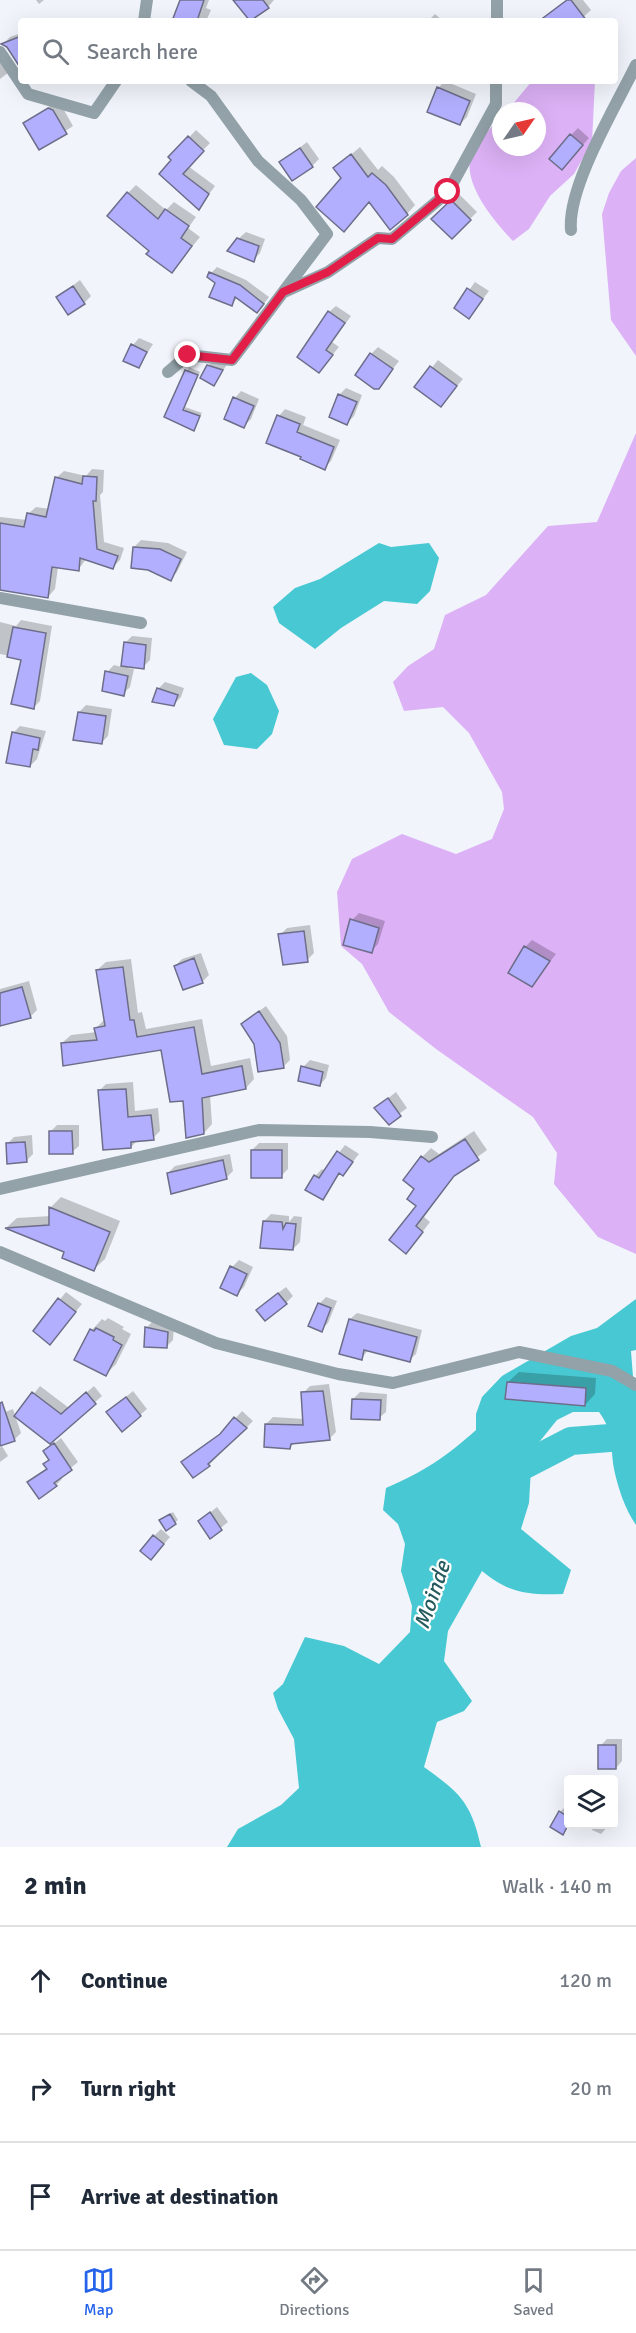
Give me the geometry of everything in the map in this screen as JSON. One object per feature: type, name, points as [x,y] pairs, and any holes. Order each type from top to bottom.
[{"type":"street","points":[[144,18],[147,0]]},
{"type":"street","points":[[497,0],[497,18]]},
{"type":"street","points":[[0,52],[18,79]]},
{"type":"street","points":[[571,230],[569,213],[580,181],[636,65]]},
{"type":"street","points":[[21,84],[28,94],[94,113],[114,84]]},
{"type":"street","points":[[168,372],[188,355],[232,360],[327,234],[301,200],[258,161],[211,96],[195,84]]},
{"type":"street","points":[[283,292],[328,272],[378,238],[392,239],[448,192],[496,104],[496,84]]},
{"type":"street","points":[[0,598],[141,623]]},
{"type":"street","points":[[0,1189],[259,1130],[370,1132],[432,1137]]},
{"type":"street","points":[[0,1252],[216,1343],[338,1374],[393,1383],[519,1353],[612,1371],[636,1385]]},
{"type":"shaded area","points":[[530,84],[595,84],[592,142],[574,174],[550,196],[529,229],[513,241],[489,213],[471,178],[469,166],[471,155],[492,127],[492,156],[546,156],[546,102],[514,102]]},
{"type":"shaded area","points":[[636,158],[636,356],[611,320],[602,214],[609,193],[621,171]]},
{"type":"shaded area","points":[[636,433],[636,1254],[598,1237],[554,1184],[557,1153],[533,1117],[436,1049],[389,1012],[362,964],[341,946],[337,892],[352,859],[402,834],[456,854],[492,839],[504,809],[502,792],[469,733],[443,707],[404,711],[393,682],[408,666],[434,649],[445,615],[486,595],[548,526],[597,522]]},
{"type":"water","points":[[379,543],[391,547],[429,543],[439,558],[430,591],[417,604],[384,601],[341,628],[315,649],[279,623],[273,607],[295,588],[320,579]]},
{"type":"water","points":[[251,673],[267,685],[279,711],[272,734],[257,749],[224,745],[213,719],[236,677]]},
{"type":"water","points":[[636,1299],[636,1350],[631,1351],[633,1377],[636,1379],[636,1525],[620,1491],[614,1469],[611,1439],[599,1412],[573,1412],[557,1420],[532,1451],[529,1503],[521,1529],[571,1570],[563,1594],[520,1592],[492,1579],[482,1571],[448,1631],[444,1661],[472,1701],[464,1711],[437,1722],[424,1767],[447,1784],[462,1800],[473,1819],[481,1847],[227,1847],[238,1829],[281,1805],[299,1788],[294,1739],[278,1709],[273,1693],[283,1684],[305,1637],[344,1646],[379,1664],[410,1632],[412,1606],[401,1571],[405,1544],[398,1524],[383,1510],[386,1488],[434,1463],[476,1430],[476,1414],[482,1397],[502,1376],[571,1336],[597,1328]]},
{"type":"building","points":[[180,0],[204,0],[198,18],[173,18]]},
{"type":"building","points":[[233,0],[263,0],[269,8],[254,18],[248,18]]},
{"type":"building","points":[[567,0],[571,0],[585,18],[543,18]]},
{"type":"building","points":[[18,37],[18,64],[7,47],[1,44]]},
{"type":"building","points":[[437,87],[470,101],[460,125],[427,112]]},
{"type":"building","points":[[48,108],[53,110],[67,134],[39,150],[23,123]]},
{"type":"building","points":[[570,134],[583,145],[562,170],[549,159]]},
{"type":"building","points":[[188,136],[204,151],[183,174],[209,194],[199,210],[159,174],[171,160],[168,157]]},
{"type":"building","points":[[300,148],[313,167],[292,181],[279,162]]},
{"type":"building","points":[[351,154],[368,177],[372,173],[386,185],[408,215],[390,230],[369,202],[344,232],[316,207],[341,178],[333,168]]},
{"type":"building","points":[[127,192],[158,219],[165,209],[189,226],[181,238],[192,246],[172,273],[146,254],[149,251],[107,216]]},
{"type":"building","points":[[451,200],[471,220],[452,239],[431,219]]},
{"type":"building","points":[[237,238],[259,246],[254,262],[227,251]]},
{"type":"building","points":[[209,272],[240,285],[264,304],[257,313],[235,297],[232,306],[209,297],[215,283],[207,277]]},
{"type":"building","points":[[73,286],[85,304],[68,315],[56,297]]},
{"type":"building","points":[[467,288],[483,299],[469,319],[454,308]]},
{"type":"building","points":[[328,311],[345,323],[326,350],[333,355],[319,373],[297,357]]},
{"type":"building","points":[[131,344],[147,352],[139,368],[123,361]]},
{"type":"building","points":[[370,353],[393,369],[379,389],[374,389],[355,375]]},
{"type":"building","points":[[207,365],[223,370],[214,386],[200,378]]},
{"type":"building","points":[[430,366],[457,386],[441,407],[414,387]]},
{"type":"building","points":[[185,370],[198,375],[183,410],[200,416],[194,431],[164,417]]},
{"type":"building","points":[[338,394],[357,402],[347,425],[329,417]]},
{"type":"building","points":[[233,397],[254,406],[244,428],[224,419]]},
{"type":"building","points":[[277,415],[300,424],[297,432],[334,447],[325,470],[300,459],[301,457],[266,443]]},
{"type":"building","points":[[83,476],[97,477],[96,501],[93,501],[97,549],[118,556],[113,569],[80,558],[79,571],[52,567],[48,598],[0,590],[0,523],[24,527],[27,513],[46,517],[55,477],[82,484]]},
{"type":"building","points":[[133,547],[160,549],[181,559],[171,581],[148,570],[131,568]]},
{"type":"building","points":[[13,627],[46,633],[34,709],[11,704],[21,660],[7,657]]},
{"type":"building","points":[[124,642],[146,645],[144,669],[121,666]]},
{"type":"building","points":[[105,671],[128,676],[124,696],[102,691]]},
{"type":"building","points":[[157,688],[178,695],[174,706],[152,702]]},
{"type":"building","points":[[78,712],[106,716],[102,744],[73,740]]},
{"type":"building","points":[[12,732],[40,738],[38,750],[33,749],[30,767],[6,763]]},
{"type":"building","points":[[350,919],[379,928],[372,953],[343,945]]},
{"type":"building","points":[[304,931],[308,962],[283,965],[278,934]]},
{"type":"building","points":[[524,946],[550,961],[532,987],[508,973]]},
{"type":"building","points":[[194,958],[203,983],[183,990],[174,966]]},
{"type":"building","points":[[123,967],[130,1020],[134,1020],[137,1037],[194,1027],[202,1074],[242,1066],[246,1089],[202,1098],[204,1134],[186,1138],[183,1101],[170,1102],[161,1050],[63,1066],[61,1043],[97,1040],[94,1028],[105,1026],[96,970]]},
{"type":"building","points":[[22,987],[31,1018],[0,1026],[0,993]]},
{"type":"building","points":[[259,1011],[280,1043],[284,1068],[258,1072],[254,1044],[241,1024]]},
{"type":"building","points":[[301,1066],[323,1072],[320,1086],[298,1081]]},
{"type":"building","points":[[126,1089],[128,1117],[151,1115],[154,1140],[131,1142],[131,1148],[103,1150],[98,1090]]},
{"type":"building","points":[[388,1098],[401,1116],[389,1125],[374,1108]]},
{"type":"building","points":[[49,1131],[72,1131],[73,1154],[49,1154]]},
{"type":"building","points":[[465,1139],[479,1160],[454,1176],[416,1226],[423,1232],[406,1254],[389,1240],[416,1206],[407,1199],[414,1189],[403,1180],[421,1156],[429,1162]]},
{"type":"building","points":[[25,1142],[27,1162],[7,1164],[6,1143]]},
{"type":"building","points":[[251,1150],[282,1150],[282,1178],[251,1178]]},
{"type":"building","points":[[337,1151],[353,1162],[343,1176],[339,1173],[323,1200],[305,1190],[314,1175],[319,1178]]},
{"type":"building","points":[[223,1160],[227,1179],[171,1194],[167,1173]]},
{"type":"building","points":[[49,1207],[110,1232],[94,1271],[62,1258],[64,1252],[5,1228],[49,1225]]},
{"type":"building","points":[[263,1221],[282,1222],[283,1229],[286,1223],[296,1224],[293,1250],[260,1248]]},
{"type":"building","points":[[230,1266],[247,1274],[237,1296],[220,1288]]},
{"type":"building","points":[[278,1293],[287,1304],[265,1321],[256,1310]]},
{"type":"building","points":[[58,1298],[76,1312],[50,1345],[33,1331]]},
{"type":"building","points":[[318,1303],[331,1308],[322,1332],[308,1326]]},
{"type":"building","points":[[349,1319],[417,1337],[410,1362],[364,1350],[362,1360],[339,1354]]},
{"type":"building","points":[[145,1327],[168,1332],[167,1348],[144,1347]]},
{"type":"building","points":[[96,1328],[114,1337],[113,1340],[122,1345],[106,1376],[74,1360],[90,1329],[94,1331]]},
{"type":"building","points":[[507,1382],[586,1388],[585,1406],[505,1399]]},
{"type":"building","points":[[323,1391],[330,1440],[291,1444],[290,1449],[264,1447],[265,1424],[303,1425],[301,1392]]},
{"type":"building","points":[[32,1392],[61,1414],[86,1392],[96,1404],[50,1444],[14,1416]]},
{"type":"building","points":[[126,1397],[141,1416],[122,1432],[106,1412]]},
{"type":"building","points":[[352,1399],[381,1400],[380,1420],[351,1419]]},
{"type":"building","points":[[2,1402],[15,1441],[0,1446],[0,1403]]},
{"type":"building","points":[[234,1417],[247,1428],[208,1464],[210,1466],[193,1478],[181,1462],[220,1434]]},
{"type":"building","points":[[54,1443],[72,1470],[54,1483],[57,1486],[39,1499],[27,1482],[47,1469],[43,1464],[49,1460],[43,1451]]},
{"type":"building","points":[[210,1512],[222,1530],[210,1539],[198,1521]]},
{"type":"building","points":[[170,1514],[176,1524],[166,1531],[159,1520]]},
{"type":"building","points":[[153,1535],[164,1544],[151,1560],[140,1551]]},
{"type":"building","points":[[598,1745],[616,1745],[616,1769],[598,1769]]},
{"type":"building","points":[[559,1811],[564,1814],[564,1829],[566,1829],[563,1835],[550,1827]]},
{"type":"waterway","name":"Moinde","points":[[500,1481],[509,1473],[571,1441],[636,1436]]},
{"type":"route","points":[[188,355],[232,360],[283,292],[328,272],[378,238],[392,239],[448,192]]}]
